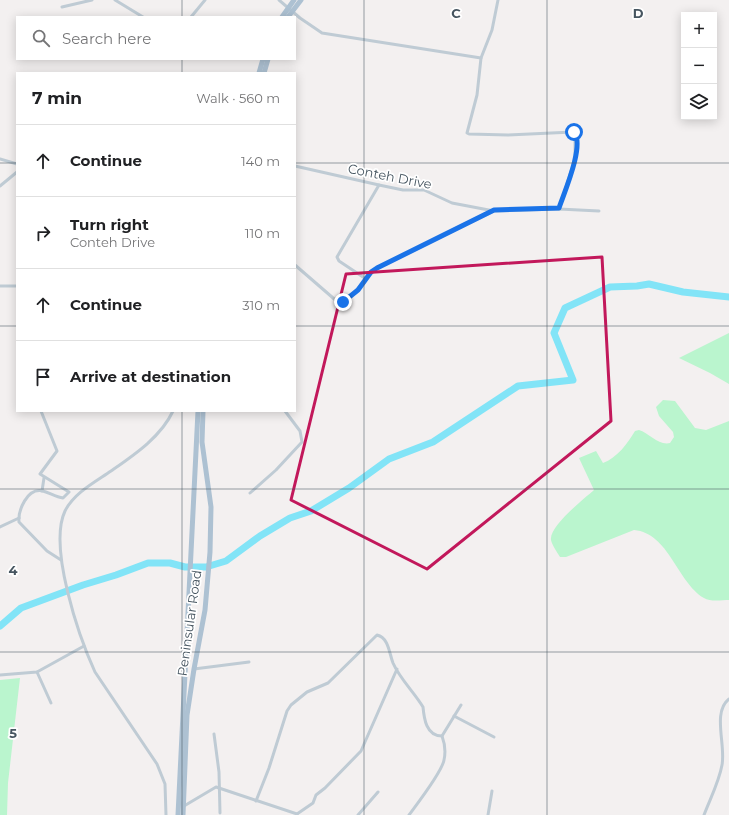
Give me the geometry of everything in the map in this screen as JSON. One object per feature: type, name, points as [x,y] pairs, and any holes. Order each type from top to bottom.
[{"type":"main road","points":[[288,16],[294,0]]},
{"type":"main road","points":[[283,16],[301,0]]},
{"type":"main road","points":[[259,72],[263,60]]},
{"type":"main road","points":[[264,72],[268,60]]},
{"type":"main road","name":"Peninsular Road","points":[[178,815],[181,720],[186,673],[198,412]]},
{"type":"main road","name":"Peninsular Road","points":[[183,815],[187,715],[194,669],[201,637],[208,584],[210,552],[211,507],[202,442],[202,412]]},
{"type":"street","points":[[62,7],[92,0]]},
{"type":"street","points":[[115,0],[141,16]]},
{"type":"street","points":[[192,16],[205,0]]},
{"type":"street","points":[[279,0],[322,33],[481,58]]},
{"type":"street","points":[[498,0],[492,30],[481,58],[477,95],[467,133],[508,135],[574,132],[575,159],[559,208]]},
{"type":"street","points":[[0,160],[16,164]]},
{"type":"street","name":"Conteh Drive","points":[[296,166],[403,190],[424,190],[452,203],[494,210],[559,208],[599,211]]},
{"type":"street","points":[[0,186],[16,173]]},
{"type":"street","points":[[366,279],[339,261],[337,257],[379,185]]},
{"type":"street","points":[[296,266],[340,304],[358,290],[371,272],[386,262],[494,210]]},
{"type":"street","points":[[0,286],[16,286]]},
{"type":"street","points":[[41,412],[57,448],[55,454],[40,472],[41,476],[68,492],[63,498],[42,491],[32,493],[23,504],[19,518],[21,525],[37,543],[61,560]]},
{"type":"street","points":[[166,815],[166,792],[160,770],[152,754],[95,672],[84,646],[70,601],[61,560],[62,525],[65,512],[72,501],[142,448],[167,423],[173,412]]},
{"type":"street","points":[[250,493],[276,470],[302,442],[300,431],[285,412]]},
{"type":"street","points":[[42,491],[44,478]]},
{"type":"street","points":[[0,527],[19,518]]},
{"type":"street","points":[[256,802],[287,711],[291,705],[308,692],[328,683],[377,635],[381,636],[387,644],[397,669],[423,707],[423,715],[428,728],[433,733],[442,736]]},
{"type":"street","points":[[0,676],[37,672],[84,646]]},
{"type":"street","points":[[194,669],[250,662]]},
{"type":"street","points":[[184,806],[212,789],[218,788],[256,802],[297,814],[313,803],[316,796],[362,751],[397,669]]},
{"type":"street","points":[[37,672],[51,703]]},
{"type":"street","points":[[704,815],[722,764],[720,716],[724,703],[729,699]]},
{"type":"street","points":[[409,815],[444,762],[446,750],[442,736],[461,705]]},
{"type":"street","points":[[454,716],[494,737]]},
{"type":"street","points":[[214,734],[219,772],[218,788],[220,813]]},
{"type":"street","points":[[488,815],[492,791]]},
{"type":"street","points":[[358,815],[378,792]]},
{"type":"highlighted area","points":[[602,257],[611,421],[427,569],[291,500],[346,274]]},
{"type":"green space","points":[[729,333],[729,384],[679,358]]},
{"type":"green space","points":[[663,400],[675,401],[695,428],[706,430],[729,421],[729,600],[707,599],[695,591],[664,549],[656,540],[646,533],[634,530],[566,557],[560,557],[551,540],[555,528],[561,520],[594,490],[579,458],[596,451],[603,463],[608,461],[622,450],[635,431],[639,430],[662,443],[670,443],[674,437],[673,432],[659,416],[656,407]]},
{"type":"green space","points":[[20,678],[8,783],[7,815],[0,815],[0,680]]},
{"type":"waterway","points":[[0,626],[21,608],[148,563],[170,563],[185,567],[206,567],[226,561],[260,536],[290,518],[311,511],[349,488],[389,459],[433,442],[518,386],[573,380],[554,333],[565,308],[610,287],[649,284],[683,292],[729,297]]},
{"type":"route","points":[[343,302],[358,290],[371,272],[386,262],[494,210],[559,208],[575,159],[577,147],[574,132]]}]
